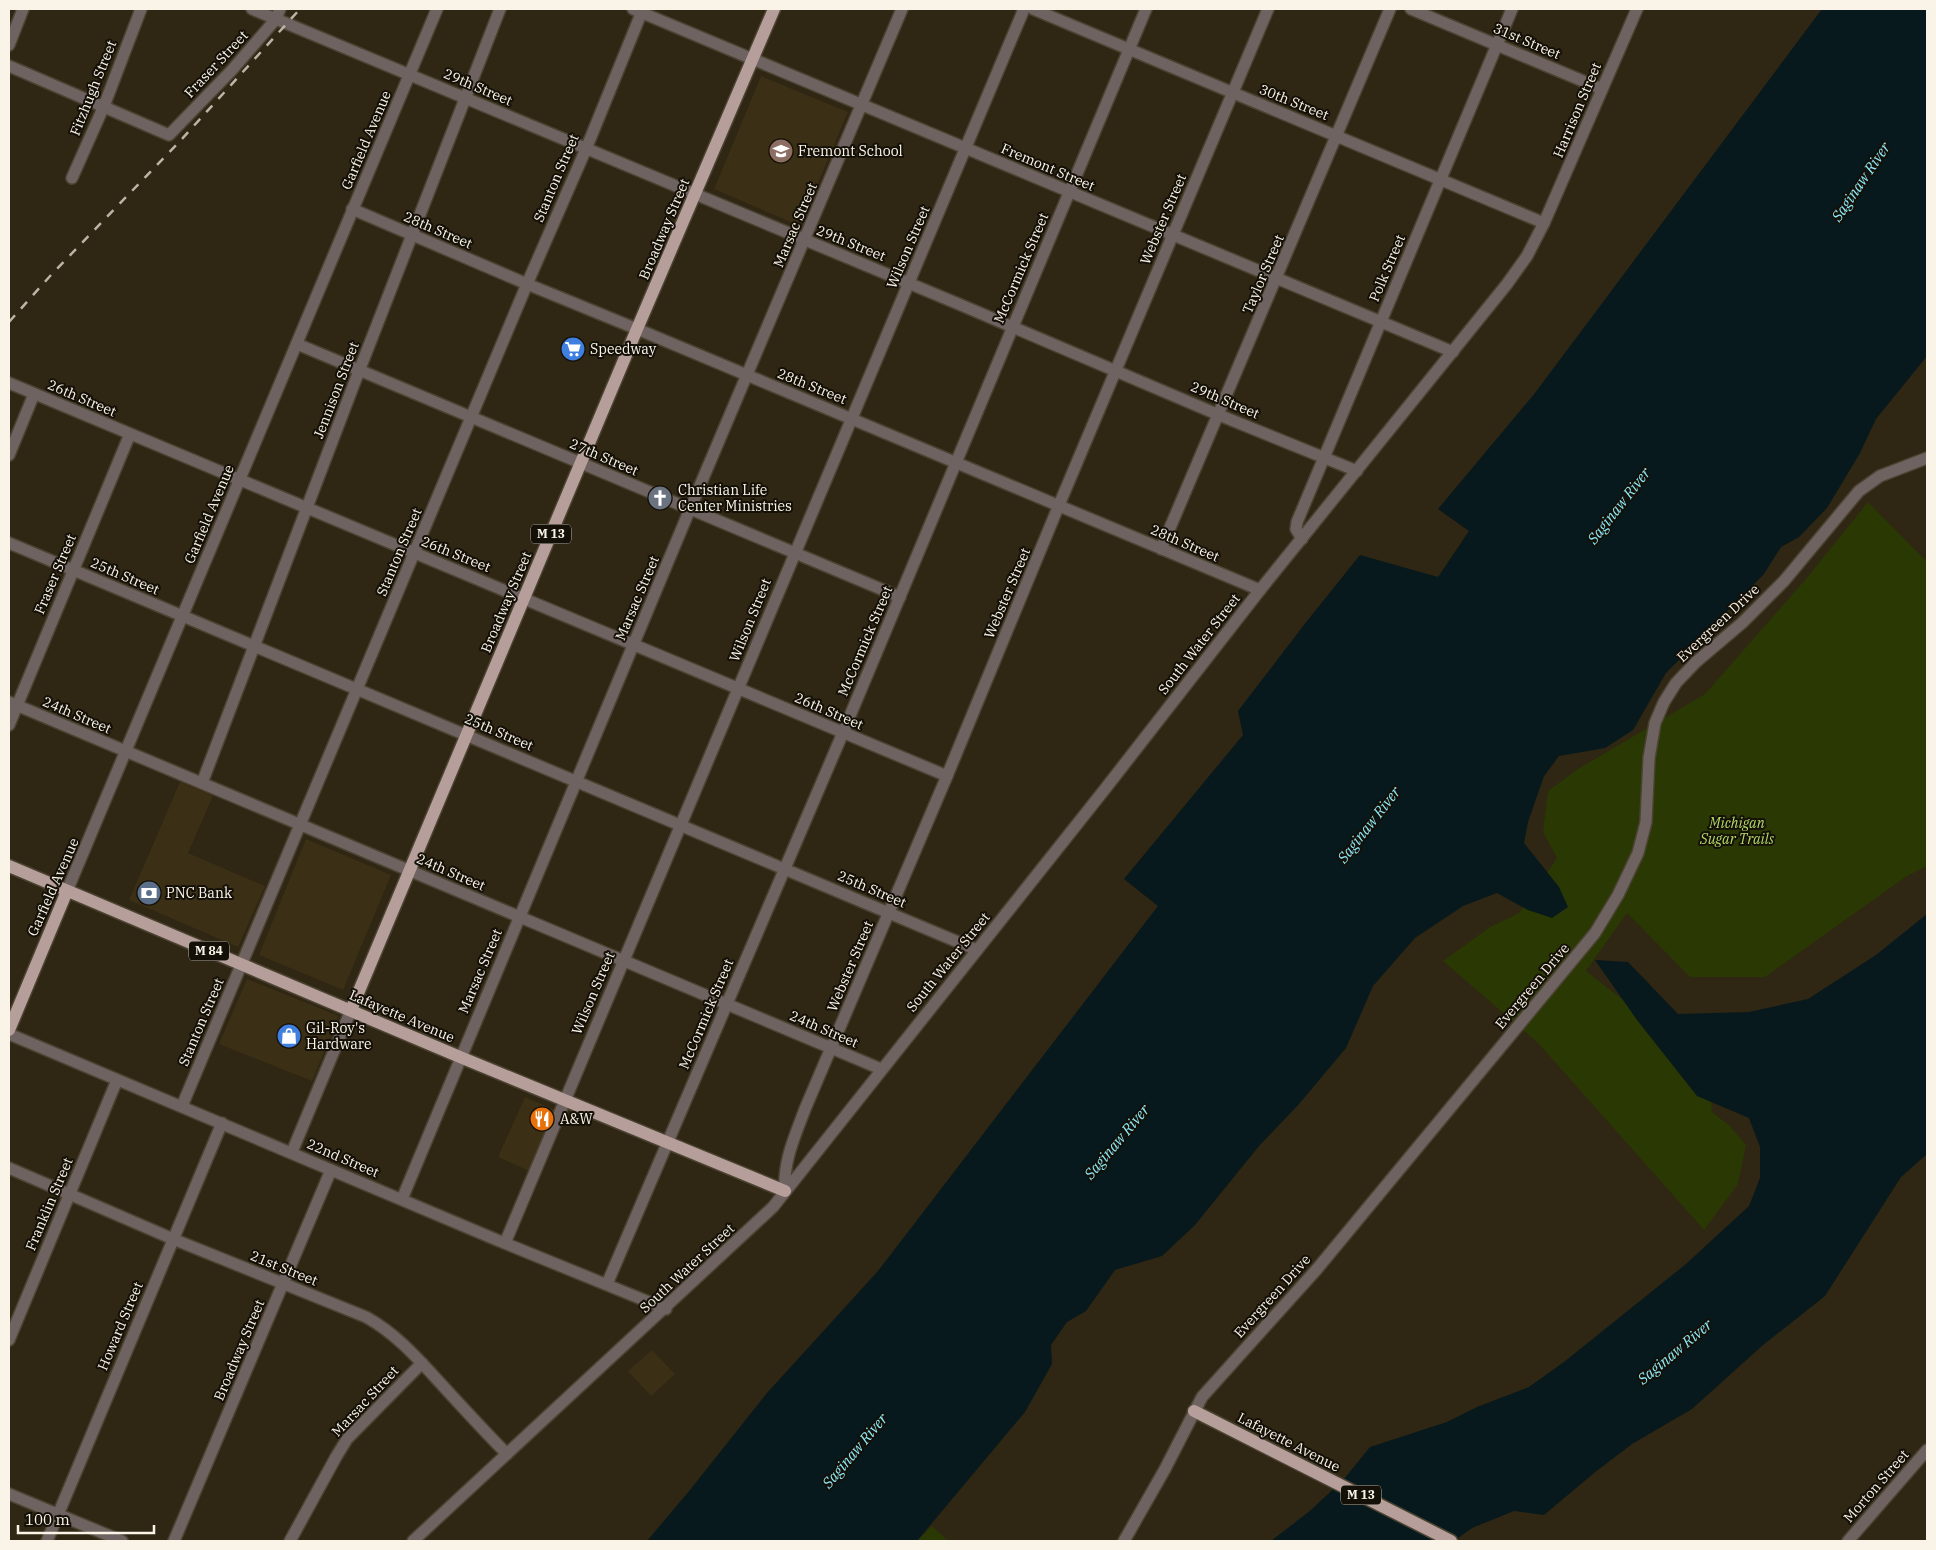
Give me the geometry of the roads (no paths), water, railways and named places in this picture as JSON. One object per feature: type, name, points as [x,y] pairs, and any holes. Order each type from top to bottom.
[{"type":"main road","name":"Broadway Street","points":[[351,1010],[637,328],[774,9]]},
{"type":"main road","name":"Lafayette Avenue","points":[[9,866],[460,1057],[785,1191]]},
{"type":"main road","name":"Garfield Avenue","points":[[9,1032],[67,891]]},
{"type":"main road","name":"Lafayette Avenue","points":[[1194,1411],[1451,1541]]},
{"type":"street","points":[[9,45],[23,9]]},
{"type":"street","name":"Fitzhugh Street","points":[[72,178],[104,106],[141,9]]},
{"type":"street","name":"29th Street","points":[[252,9],[278,14],[410,75],[1220,415],[1357,470]]},
{"type":"street","name":"Garfield Avenue","points":[[67,891],[437,9]]},
{"type":"street","name":"Jennison Street","points":[[202,783],[359,371],[467,98],[500,9]]},
{"type":"street","name":"Marsac Street","points":[[402,1199],[690,509],[902,9]]},
{"type":"street","name":"Wilson Street","points":[[505,1243],[1024,9]]},
{"type":"street","name":"30th Street","points":[[1033,9],[1544,223]]},
{"type":"street","name":"McCormick Street","points":[[607,1284],[900,597],[1146,9]]},
{"type":"street","name":"Webster Street","points":[[785,1191],[784,1177],[790,1146],[1268,9]]},
{"type":"street","name":"Taylor Street","points":[[1161,549],[1220,415],[1390,9]]},
{"type":"street","name":"31st Street","points":[[1412,9],[1602,89]]},
{"type":"street","name":"Polk Street","points":[[1302,539],[1296,529],[1297,522],[1512,9]]},
{"type":"street","name":"Harrison Street","points":[[1453,352],[1527,256],[1544,223],[1637,9]]},
{"type":"street","name":"Fremont Street","points":[[639,10],[1173,236],[1453,352]]},
{"type":"street","name":"Stanton Street","points":[[182,1106],[356,689],[586,149],[639,10]]},
{"type":"street","name":"Fraser Street","points":[[104,106],[169,135],[232,70],[278,14]]},
{"type":"street","points":[[9,66],[104,106]]},
{"type":"street","name":"28th Street","points":[[352,209],[412,236],[637,328],[1260,590]]},
{"type":"street","name":"27th Street","points":[[297,344],[900,597]]},
{"type":"street","name":"South Water Street","points":[[413,1541],[773,1207],[1260,590],[1453,352]]},
{"type":"street","name":"26th Street","points":[[9,383],[947,776]]},
{"type":"street","points":[[9,455],[34,394]]},
{"type":"street","name":"Fraser Street","points":[[9,725],[13,704],[73,570],[130,434]]},
{"type":"street","name":"Evergreen Drive","points":[[1124,1541],[1165,1469],[1202,1397],[1317,1269],[1595,932],[1618,896],[1638,853],[1646,822],[1649,758],[1655,723],[1664,702],[1676,684],[1696,662],[1742,623],[1784,581],[1859,491],[1880,476],[1927,458]]},
{"type":"street","name":"25th Street","points":[[9,543],[977,950]]},
{"type":"street","name":"24th Street","points":[[13,704],[881,1069]]},
{"type":"street","name":"Broadway Street","points":[[292,1152],[351,1010]]},
{"type":"street","name":"22nd Street","points":[[9,1032],[117,1080],[331,1170],[666,1308]]},
{"type":"street","name":"Franklin Street","points":[[9,1340],[117,1080]]},
{"type":"street","name":"Howard Street","points":[[46,1541],[222,1124]]},
{"type":"street","name":"21st Street","points":[[9,1168],[173,1239],[373,1321],[395,1336],[506,1454]]},
{"type":"street","name":"Broadway Street","points":[[174,1541],[331,1170]]},
{"type":"street","name":"Marsac Street","points":[[290,1541],[347,1439],[422,1363]]},
{"type":"street","name":"Morton Street","points":[[1848,1541],[1927,1450]]},
{"type":"street","points":[[9,1494],[122,1541]]},
{"type":"water","name":"Saginaw River","points":[[1822,9],[1927,9],[1927,356],[1876,419],[1860,453],[1827,508],[1799,537],[1781,547],[1764,574],[1666,673],[1633,730],[1605,748],[1559,756],[1544,776],[1528,822],[1524,843],[1559,887],[1568,907],[1552,918],[1528,910],[1497,893],[1463,906],[1415,938],[1373,986],[1346,1048],[1299,1104],[1259,1146],[1195,1225],[1162,1256],[1115,1270],[1086,1311],[1067,1322],[1051,1345],[1052,1364],[1025,1412],[917,1541],[647,1541],[767,1393],[878,1271],[1158,906],[1124,879],[1243,735],[1238,711],[1360,555],[1438,577],[1469,531],[1438,509],[1535,393]]},
{"type":"water","name":"Saginaw River","points":[[1927,914],[1927,1154],[1901,1177],[1825,1296],[1763,1345],[1692,1409],[1632,1444],[1544,1515],[1514,1511],[1472,1528],[1454,1541],[1271,1541],[1311,1510],[1344,1479],[1370,1447],[1447,1422],[1477,1407],[1529,1387],[1564,1362],[1686,1264],[1749,1206],[1760,1178],[1760,1147],[1749,1118],[1697,1096],[1637,1020],[1595,960],[1628,962],[1678,1014],[1749,1012],[1808,999],[1876,955]]},
{"type":"railway","points":[[9,322],[51,275],[181,140],[300,9]]},
{"type":"place","name":"Fremont School","points":[[781,151]]},
{"type":"place","name":"Speedway","points":[[573,349]]},
{"type":"place","name":"Christian Life Center Ministries","points":[[660,498]]},
{"type":"place","name":"PNC Bank","points":[[149,893]]},
{"type":"place","name":"Gil-Roy's Hardware","points":[[289,1036]]},
{"type":"place","name":"A&W","points":[[542,1119]]},
{"type":"park label","name":"Michigan Sugar Trails","points":[[1737,832]]}]
